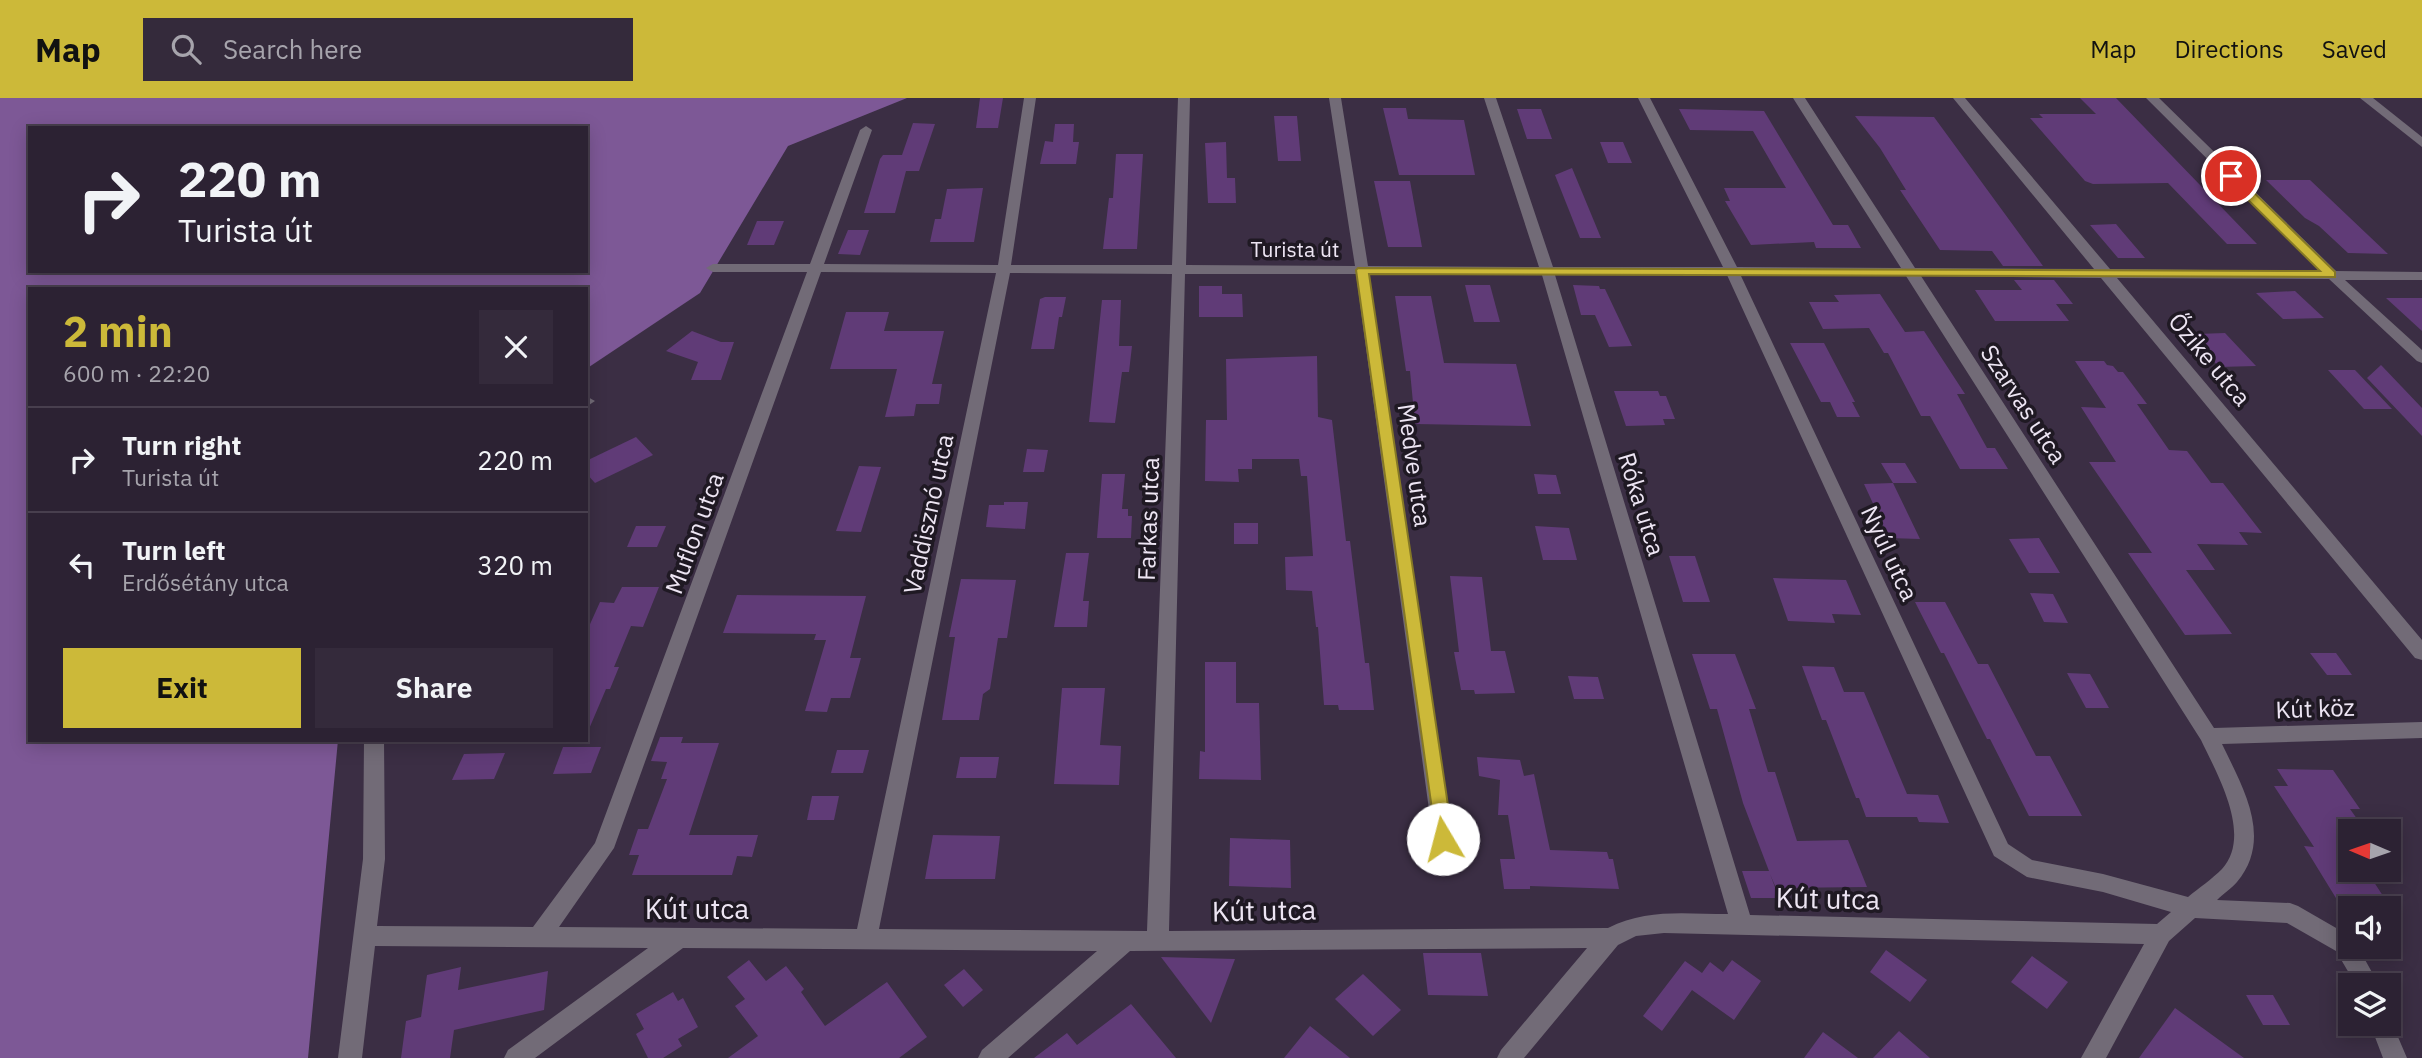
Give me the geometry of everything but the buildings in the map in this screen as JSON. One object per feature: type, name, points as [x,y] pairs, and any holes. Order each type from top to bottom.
[{"type":"street","name":"Vaddisznó utca","points":[[866,939],[1004,269],[1030,98]]},
{"type":"street","name":"Farkas utca","points":[[1158,941],[1184,98]]},
{"type":"street","name":"Medve utca","points":[[1335,98],[1443,839]]},
{"type":"street","name":"Róka utca","points":[[1490,98],[1547,270],[1742,926]]},
{"type":"street","name":"Nyúl utca","points":[[1644,98],[1732,271],[2001,850],[2027,868],[2103,883],[2191,908],[2290,913],[2344,944],[2361,973]]},
{"type":"street","name":"Szarvas utca","points":[[1799,98],[2209,736],[2237,796],[2244,823],[2243,849],[2231,874],[2161,934]]},
{"type":"street","name":"Őzike utca","points":[[1959,98],[2108,273],[2422,653]]},
{"type":"street","points":[[2152,98],[2330,275],[2422,358]]},
{"type":"street","points":[[2366,98],[2422,143]]},
{"type":"street","name":"Muflon utca","points":[[539,937],[604,848],[866,131]]},
{"type":"street","name":"Turista út","points":[[713,268],[2422,276]]},
{"type":"street","name":"Kút köz","points":[[2209,736],[2422,730]]},
{"type":"street","points":[[350,1058],[374,859],[374,742]]},
{"type":"street","name":"Kút utca","points":[[364,936],[1125,941],[1609,938],[1633,926],[1664,923],[2161,934]]},
{"type":"street","points":[[2093,1058],[2161,934]]},
{"type":"street","points":[[516,1058],[679,937]]},
{"type":"street","points":[[1509,1058],[1609,938]]},
{"type":"street","points":[[990,1058],[1125,941]]},
{"type":"street","points":[[2387,1036],[2395,1058]]},
{"type":"shaded area","points":[[0,98],[907,98],[788,146],[700,293],[588,368],[588,287],[28,287],[28,742],[338,742],[308,1058],[0,1058]]},
{"type":"route","points":[[1443,839],[1362,270],[2330,275],[2231,176]]}]
